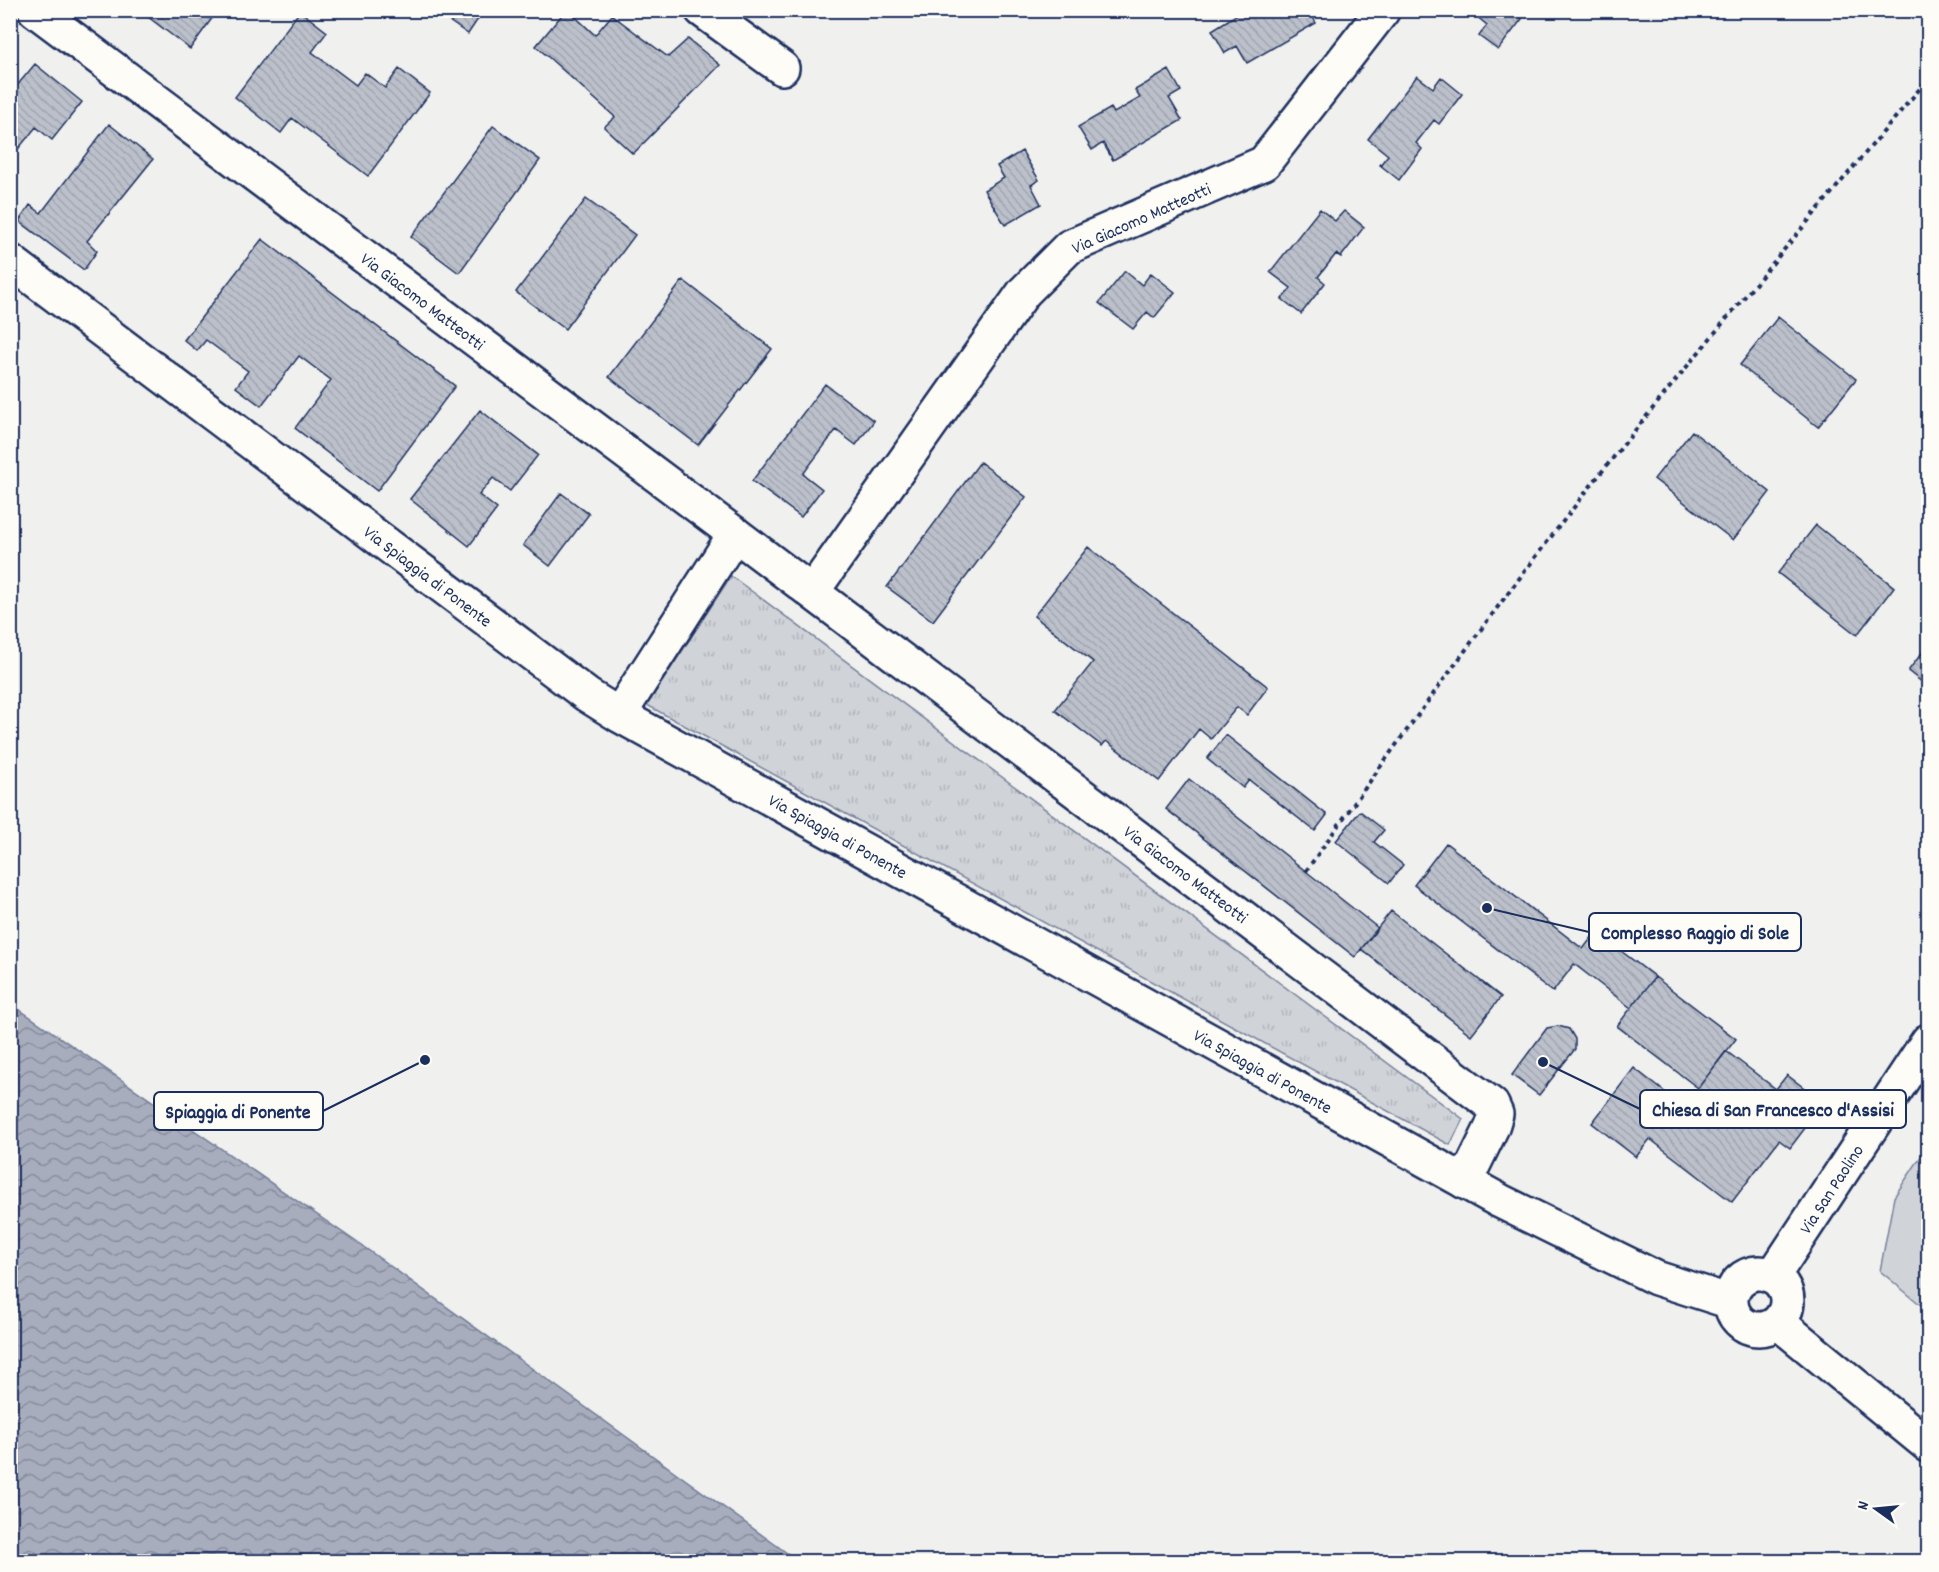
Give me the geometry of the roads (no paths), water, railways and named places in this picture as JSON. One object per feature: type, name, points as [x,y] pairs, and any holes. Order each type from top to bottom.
[{"type":"street","name":"Via Giacomo Matteotti","points":[[35,10],[1492,1105],[1496,1114],[1492,1127],[1465,1182]]},
{"type":"street","points":[[702,10],[782,68]]},
{"type":"street","name":"Via Giacomo Matteotti","points":[[812,592],[1024,292],[1069,247],[1264,163],[1383,10]]},
{"type":"street","name":"Via Spiaggia di Ponente","points":[[10,261],[587,695],[619,715],[1465,1182],[1656,1278],[1731,1302]]},
{"type":"street","points":[[619,715],[735,534]]},
{"type":"street","name":"Via San Paolino","points":[[1773,1276],[1929,1041]]},
{"type":"street","points":[[1759,1273],[1773,1276],[1783,1286],[1788,1298],[1786,1311],[1779,1323],[1764,1330],[1748,1328],[1735,1317],[1731,1302],[1735,1287],[1745,1277],[1759,1273]]},
{"type":"street","points":[[1779,1323],[1929,1445]]},
{"type":"water","points":[[10,1003],[368,1250],[798,1561],[11,1561]]},
{"type":"place","name":"Complesso Raggio di Sole","points":[[1487,908]]},
{"type":"place","name":"Spiaggia di Ponente","points":[[425,1060]]},
{"type":"place","name":"Chiesa di San Francesco d'Assisi","points":[[1543,1062]]}]
